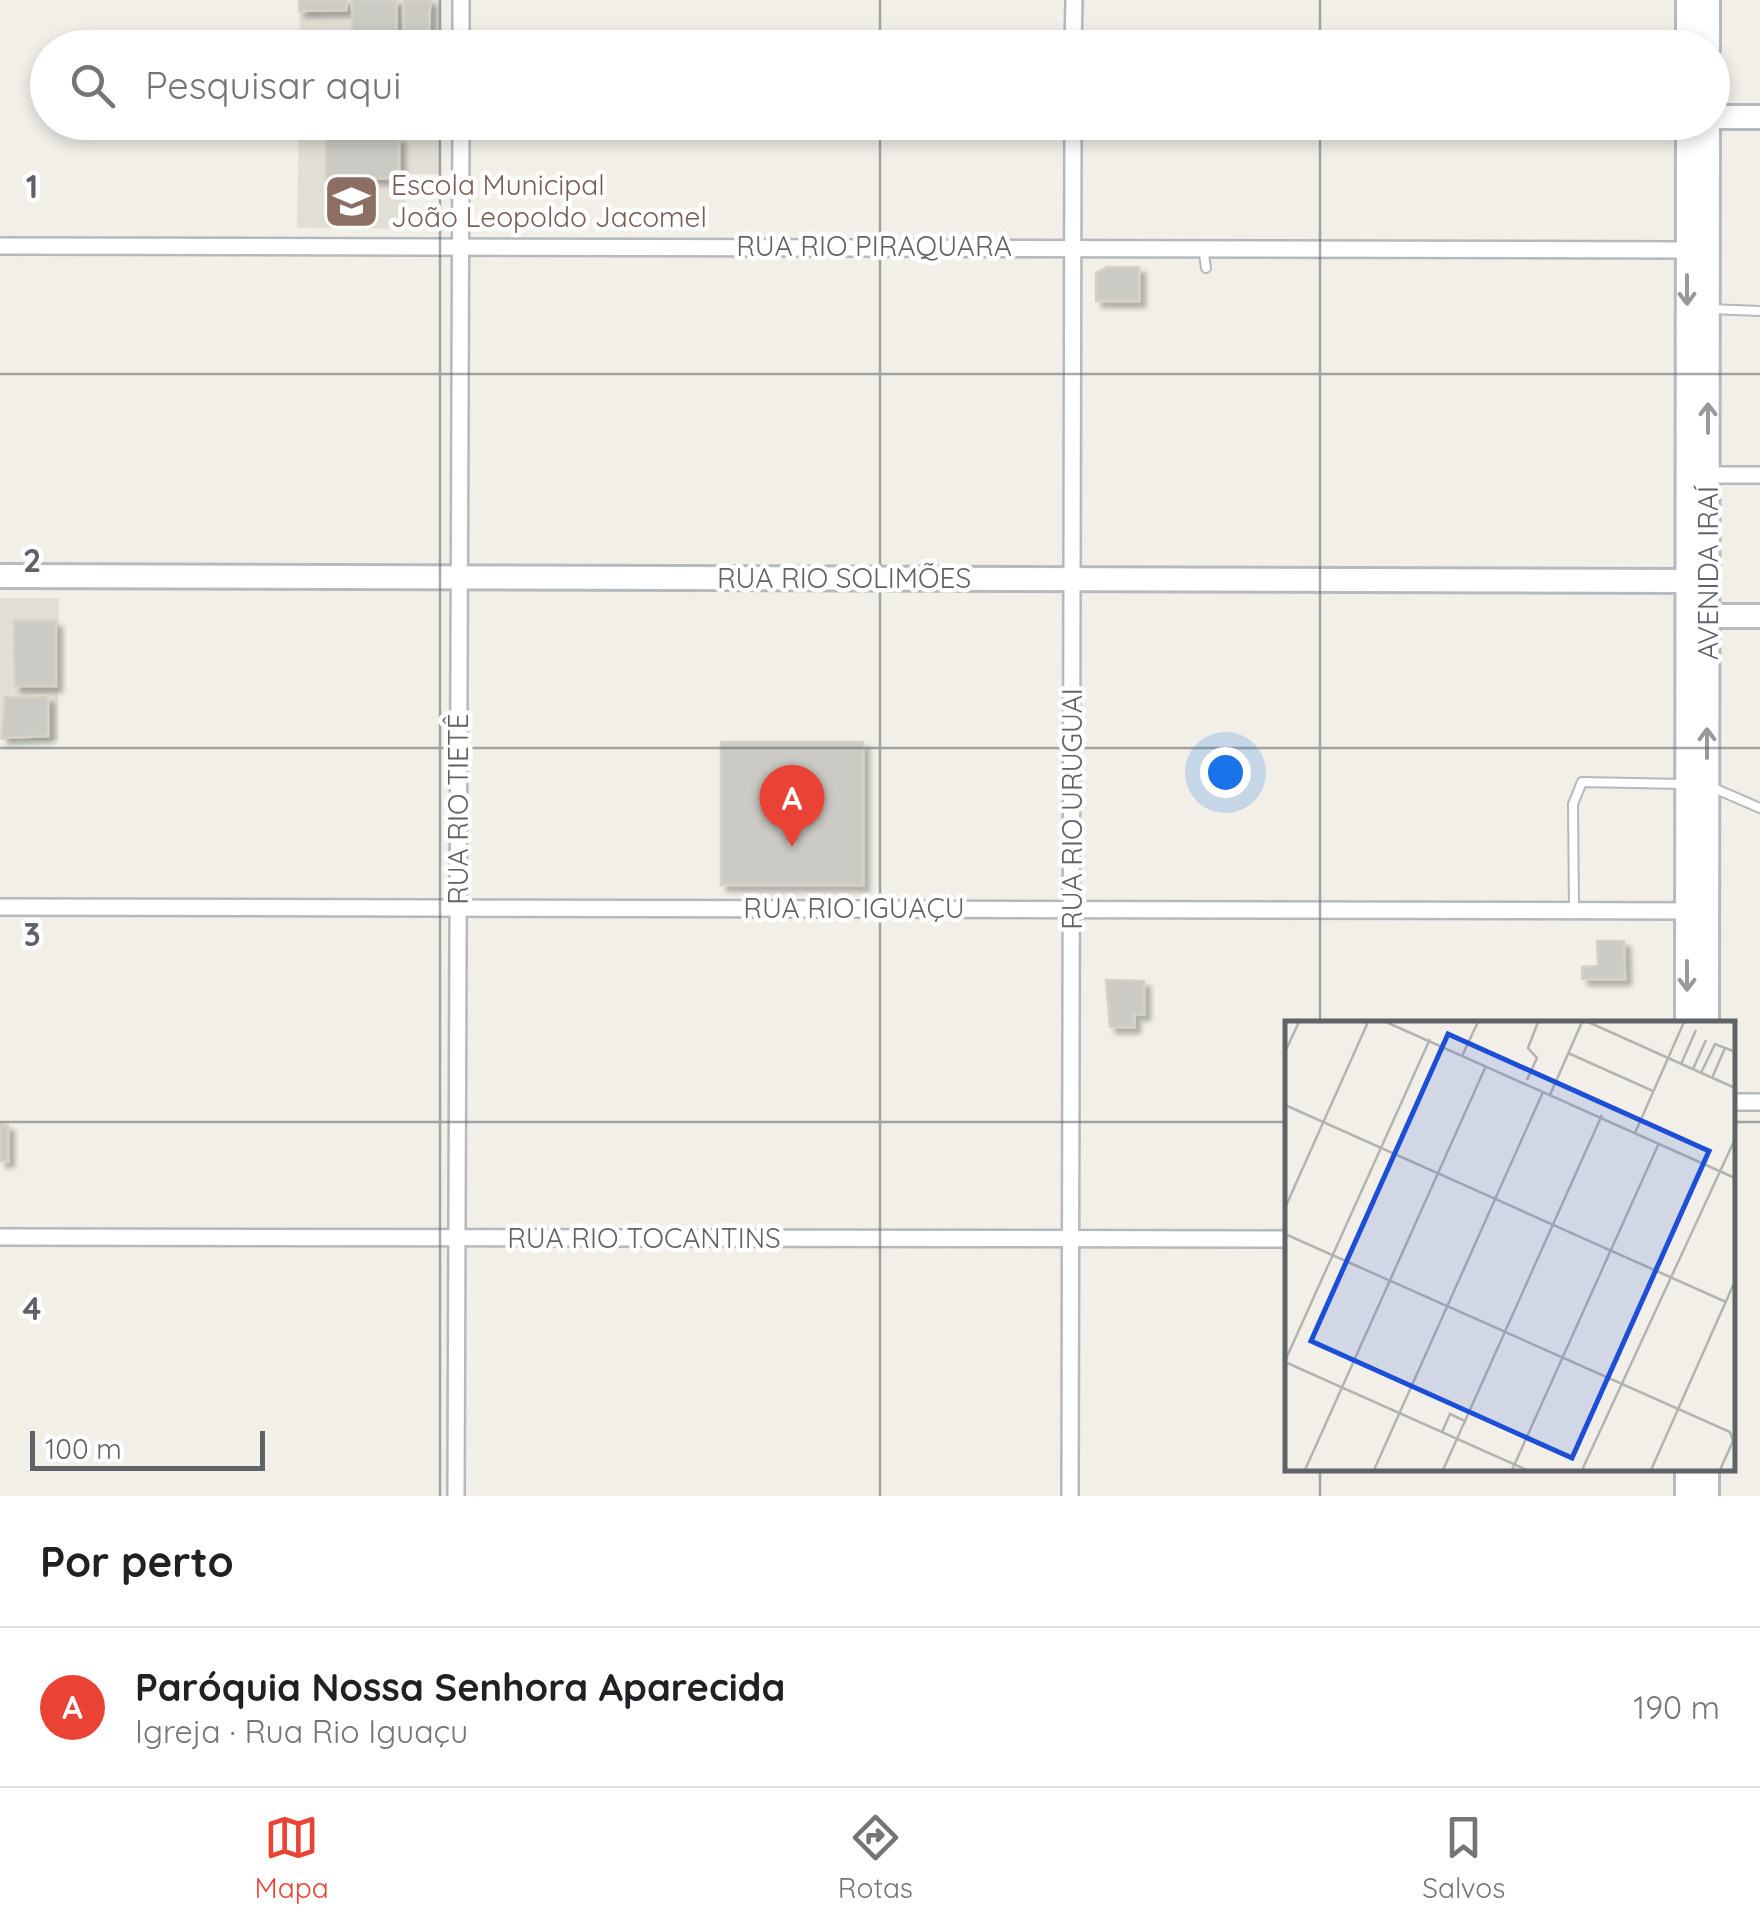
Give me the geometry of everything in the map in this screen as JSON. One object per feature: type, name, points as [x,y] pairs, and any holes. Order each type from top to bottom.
[{"type":"street","points":[[461,0],[461,30]]},
{"type":"street","points":[[1074,0],[1074,30]]},
{"type":"street","points":[[1688,0],[1688,30]]},
{"type":"street","points":[[1708,0],[1708,30]]},
{"type":"street","points":[[1730,116],[1760,117]]},
{"type":"street","name":"RUA RIO TIETÊ","points":[[456,1496],[462,140]]},
{"type":"street","name":"RUA RIO URUGUAI","points":[[1070,1496],[1073,140]]},
{"type":"street","name":"AVENIDA IRAÍ","points":[[1687,1021],[1697,911],[1697,616],[1708,474],[1708,309],[1698,168],[1692,140]]},
{"type":"street","name":"AVENIDA IRAÍ","points":[[1697,616],[1687,580],[1688,250],[1704,140]]},
{"type":"street","name":"RUA RIO PIRAQUARA","points":[[0,246],[462,244],[1688,250]]},
{"type":"street","points":[[1708,474],[1760,475]]},
{"type":"street","name":"RUA RIO SOLIMÕES","points":[[0,576],[1687,580]]},
{"type":"street","points":[[1697,616],[1760,616]]},
{"type":"street","name":"RUA RIO IGUAÇU","points":[[0,907],[1697,911]]},
{"type":"street","name":"AVENIDA IRAÍ","points":[[1697,911],[1707,1021]]},
{"type":"street","name":"RUA RIO TOCANTINS","points":[[0,1236],[1285,1239]]},
{"type":"street","points":[[1707,1471],[1708,1496]]},
{"type":"lane","points":[[1203,247],[1206,268]]},
{"type":"lane","points":[[1708,309],[1760,311]]},
{"type":"lane","points":[[1574,909],[1573,804],[1582,782],[1697,785],[1760,808]]},
{"type":"shaded area","points":[[299,0],[439,0],[439,30],[300,30]]},
{"type":"shaded area","name":"Escola Municipal João Leopoldo Jacomel","points":[[299,140],[440,140],[440,174],[406,174],[406,229],[297,228]]},
{"type":"shaded area","points":[[0,598],[59,598],[58,740],[0,740]]},
{"type":"building","points":[[299,0],[346,0],[346,10],[299,11]]},
{"type":"building","points":[[352,0],[396,0],[397,30],[353,30]]},
{"type":"building","points":[[404,0],[430,0],[429,30],[404,30]]},
{"type":"building","points":[[326,140],[399,140],[399,178],[326,179]]},
{"type":"building","points":[[1107,267],[1139,267],[1139,301],[1096,301],[1096,273]]},
{"type":"building","points":[[14,621],[56,621],[56,686],[15,686]]},
{"type":"building","points":[[5,697],[48,697],[48,736],[2,738]]},
{"type":"building","points":[[721,742],[863,742],[863,885],[721,885]]},
{"type":"building","points":[[1597,941],[1624,941],[1625,979],[1582,979],[1582,967],[1598,966]]},
{"type":"building","points":[[1106,980],[1144,981],[1144,1014],[1134,1014],[1134,1027],[1110,1027]]},
{"type":"building","points":[[0,1124],[8,1125],[8,1161],[0,1161]]},
{"type":"place","name":"Escola Municipal João Leopoldo Jacomel","points":[[352,201]]},
{"type":"place","name":"Paróquia Nossa Senhora Aparecida","points":[[792,847]]}]
